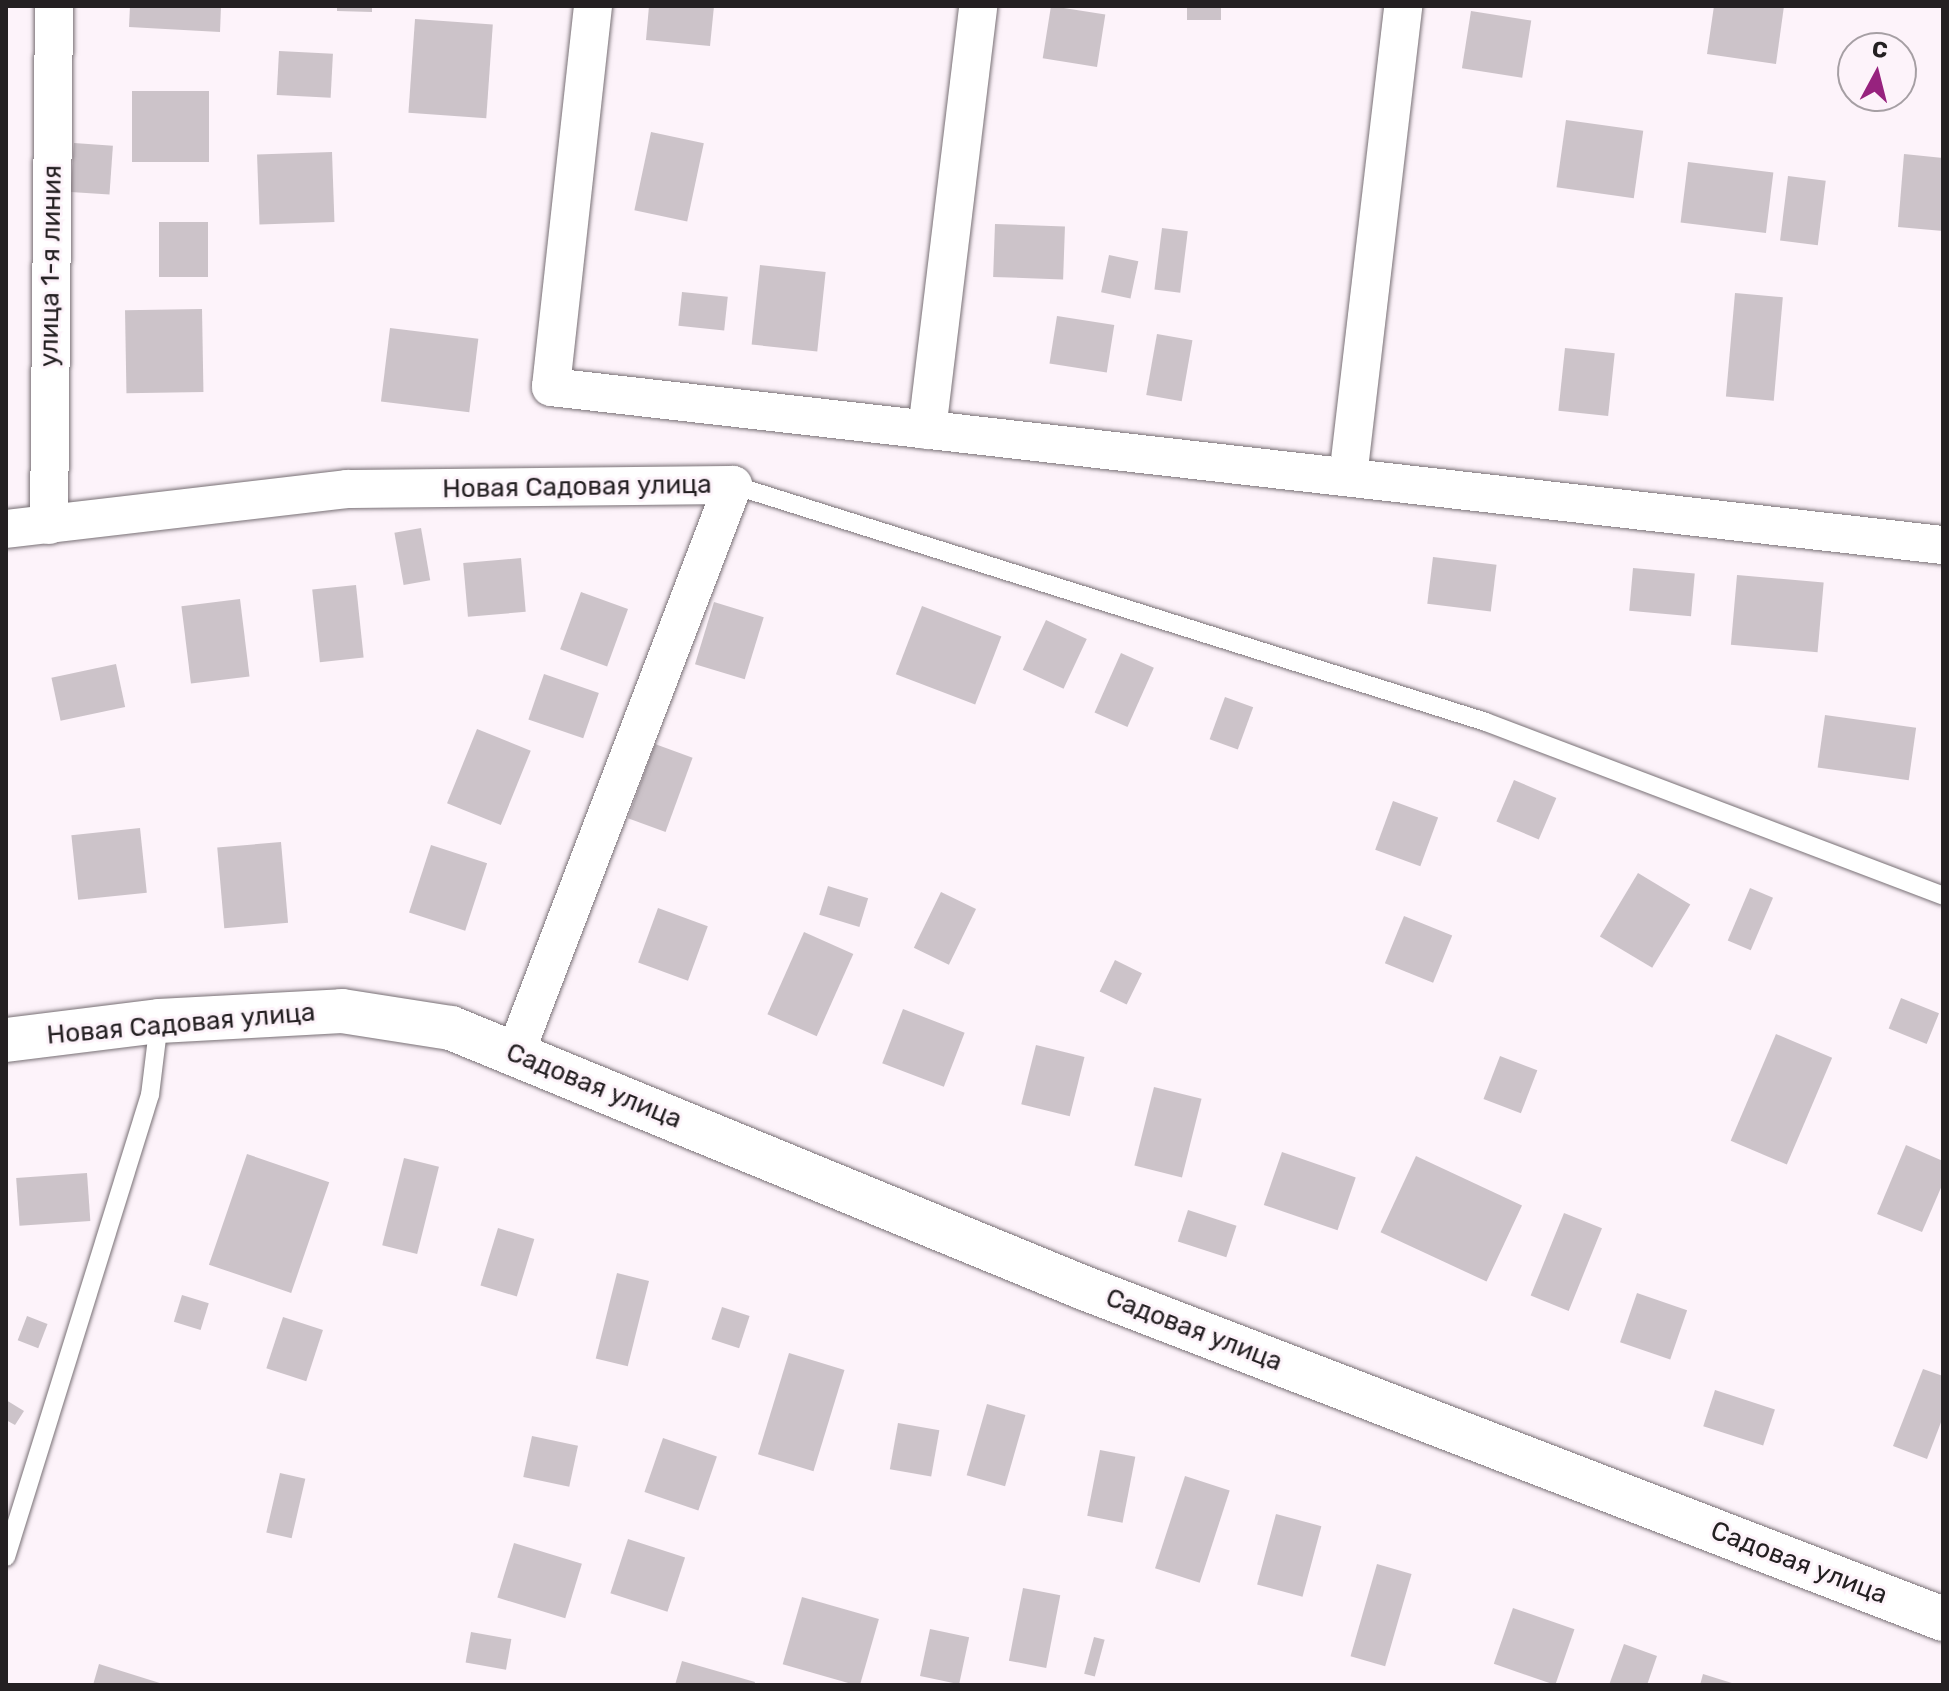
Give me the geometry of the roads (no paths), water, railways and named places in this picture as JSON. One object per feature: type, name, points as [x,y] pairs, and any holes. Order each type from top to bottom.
[{"type":"street","name":"улица 1-я линия","points":[[49,525],[54,6]]},
{"type":"street","points":[[593,6],[551,387],[1943,545]]},
{"type":"street","points":[[927,430],[978,6]]},
{"type":"street","points":[[1348,477],[1403,6]]},
{"type":"street","name":"Новая Садовая улица","points":[[6,529],[347,489],[733,485],[515,1054]]},
{"type":"street","name":"Новая Садовая улица","points":[[6,1040],[159,1021],[342,1011],[451,1028]]},
{"type":"street","name":"Садовая улица","points":[[451,1028],[1098,1294],[1943,1619]]},
{"type":"lane","points":[[733,485],[1486,722],[1943,896]]},
{"type":"lane","points":[[6,1557],[150,1095],[159,1021]]}]
